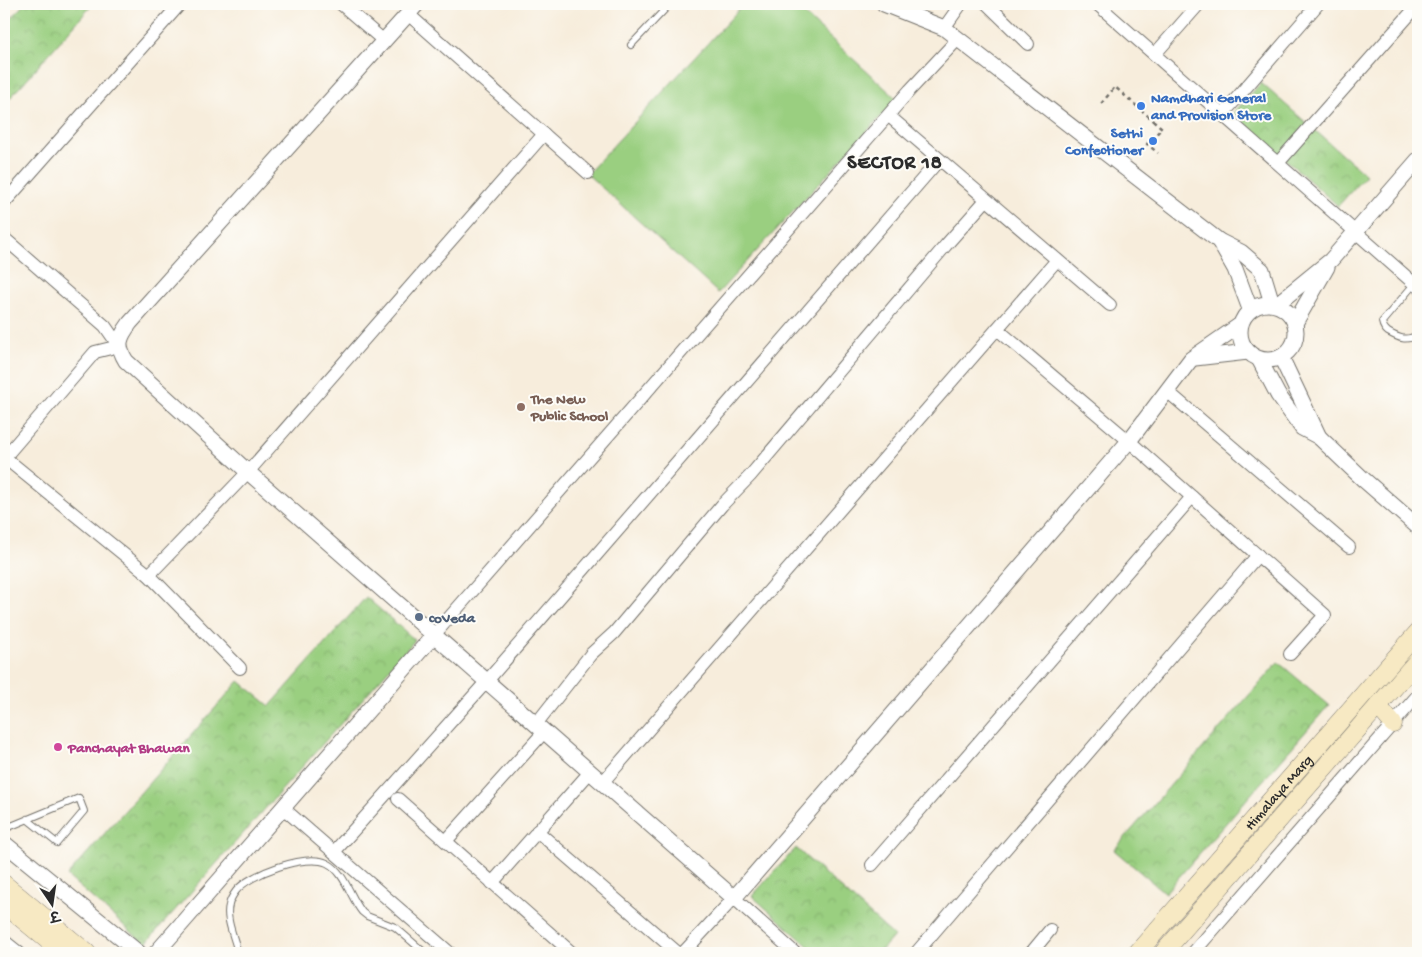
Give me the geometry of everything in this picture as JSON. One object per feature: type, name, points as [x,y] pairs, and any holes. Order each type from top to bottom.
[{"type":"main road","name":"Himalaya Marg","points":[[1137,953],[1418,632]]},
{"type":"main road","name":"Himalaya Marg","points":[[1163,953],[1418,660]]},
{"type":"main road","points":[[1378,706],[1393,724]]},
{"type":"main road","points":[[4,884],[87,953]]},
{"type":"main road","points":[[4,904],[63,953]]},
{"type":"street","points":[[4,203],[180,4]]},
{"type":"street","points":[[341,4],[384,41]]},
{"type":"street","points":[[884,4],[944,28],[1219,241],[1241,252],[1262,270],[1274,304],[1291,315],[1295,323],[1296,338],[1288,352],[1274,359],[1254,355],[1192,359]]},
{"type":"street","points":[[944,28],[961,4]]},
{"type":"street","points":[[987,4],[1028,44]]},
{"type":"street","points":[[1097,4],[1416,285]]},
{"type":"street","points":[[1155,54],[1199,4]]},
{"type":"street","points":[[1223,114],[1318,4]]},
{"type":"street","points":[[1278,163],[1418,5]]},
{"type":"street","points":[[119,346],[122,334],[130,323],[412,9],[588,173]]},
{"type":"street","points":[[156,953],[958,39]]},
{"type":"street","points":[[889,116],[1110,305]]},
{"type":"street","points":[[149,575],[248,472],[544,134]]},
{"type":"street","points":[[334,852],[487,681],[939,160]]},
{"type":"street","points":[[1295,323],[1331,260],[1418,160]]},
{"type":"street","points":[[446,841],[540,728],[591,654],[614,633],[986,200]]},
{"type":"street","points":[[4,238],[105,326],[119,346],[126,361],[248,472],[795,953]]},
{"type":"street","points":[[1219,241],[1235,269],[1250,309]]},
{"type":"street","points":[[602,783],[1057,260]]},
{"type":"street","points":[[1331,260],[1274,304],[1257,305],[1250,309],[1240,325],[1239,335],[1242,344],[1254,355],[1278,395],[1302,428],[1319,437],[1418,527]]},
{"type":"street","points":[[683,953],[734,898],[1129,441],[1192,359],[1240,325]]},
{"type":"street","points":[[997,329],[1129,441],[1325,615],[1290,654]]},
{"type":"street","points":[[119,346],[95,352],[4,458],[149,575],[240,668]]},
{"type":"street","points":[[1281,357],[1319,437]]},
{"type":"street","points":[[1167,391],[1349,547]]},
{"type":"street","points":[[872,865],[1192,497]]},
{"type":"street","points":[[916,953],[1258,555]]},
{"type":"street","points":[[1193,953],[1418,695]]},
{"type":"street","points":[[492,883],[590,772]]},
{"type":"street","points":[[398,800],[572,953]]},
{"type":"street","points":[[283,808],[450,953]]},
{"type":"street","points":[[537,831],[678,953]]},
{"type":"street","points":[[4,843],[139,953]]},
{"type":"street","points":[[1031,953],[1050,930]]},
{"type":"street","points":[[4,941],[19,953]]},
{"type":"lane","points":[[631,45],[670,4]]},
{"type":"lane","points":[[1416,285],[1382,322],[1382,325],[1384,329],[1400,339],[1410,339],[1418,335]]},
{"type":"lane","points":[[4,829],[28,819],[79,798],[84,811],[57,843],[28,819]]},
{"type":"lane","points":[[238,953],[228,915],[228,906],[236,890],[248,881],[277,867],[302,860],[326,862],[342,877],[362,912],[367,916],[395,927],[425,953]]},
{"type":"path","points":[[1101,104],[1115,87],[1162,128],[1147,144],[1158,153]]},
{"type":"green space","points":[[24,4],[93,4],[4,105],[4,27]]},
{"type":"green space","points":[[744,4],[793,4],[897,99],[718,293],[587,174]]},
{"type":"green space","points":[[1261,83],[1366,175],[1338,206],[1233,113]]},
{"type":"green space","points":[[366,597],[415,640],[145,944],[67,876],[239,681],[270,706]]},
{"type":"green space","points":[[1278,662],[1329,705],[1165,893],[1114,850]]},
{"type":"green space","points":[[796,848],[894,936],[879,953],[816,953],[752,896]]},
{"type":"place","name":"Namdhari General and Provision Store","points":[[1141,106]]},
{"type":"place","name":"Sethi Confectioner","points":[[1153,141]]},
{"type":"place","name":"The New Public School","points":[[521,407]]},
{"type":"place","name":"coVeda","points":[[419,617]]},
{"type":"place","name":"Panchayat Bhawan","points":[[58,747]]},
{"type":"district","name":"SECTOR 18","points":[[895,161]]}]
